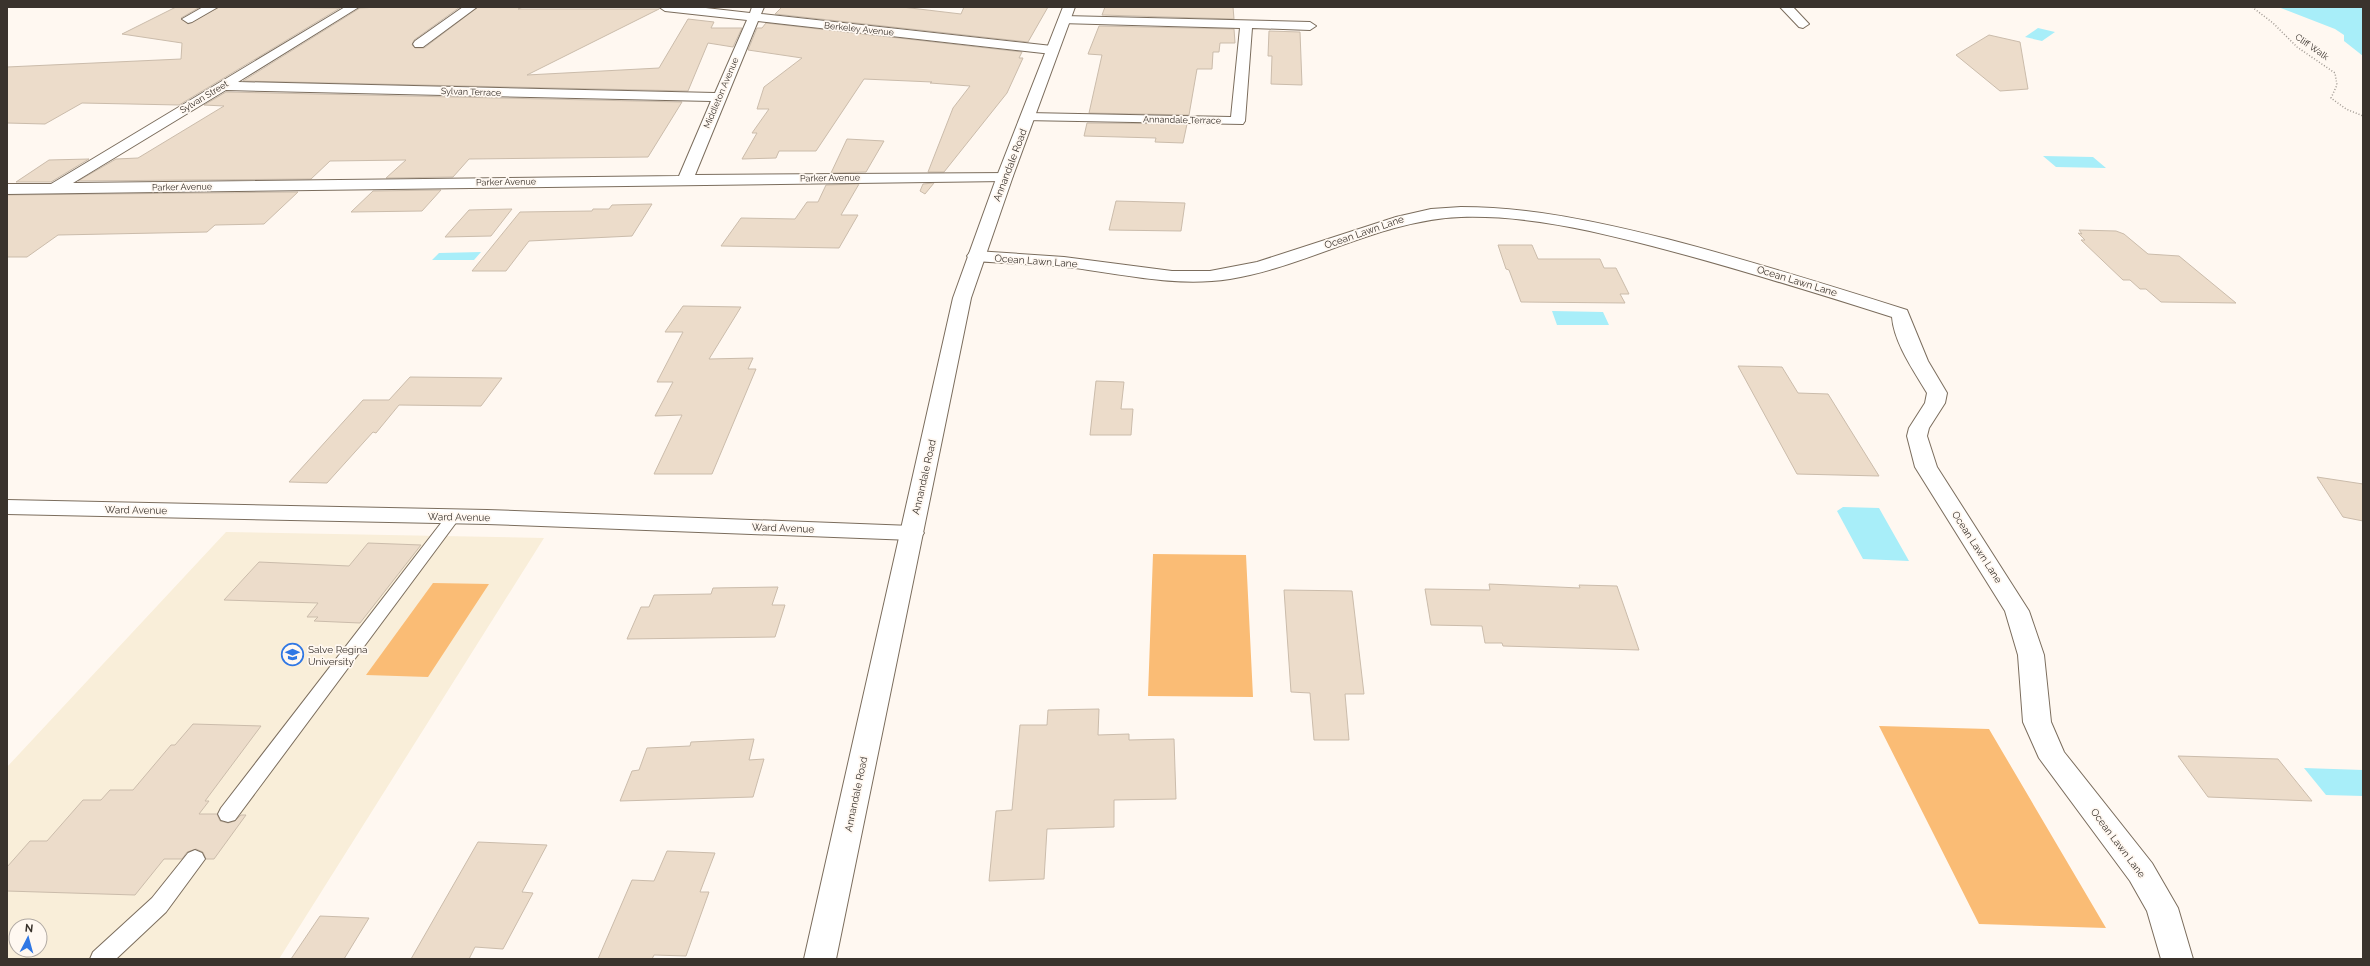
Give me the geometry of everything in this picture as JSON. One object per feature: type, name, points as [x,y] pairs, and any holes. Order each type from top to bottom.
[{"type":"street","points":[[188,19],[212,7]]},
{"type":"street","name":"Sylvan Street","points":[[55,188],[353,7]]},
{"type":"street","points":[[419,44],[471,7]]},
{"type":"street","name":"Berkeley Avenue","points":[[665,7],[756,12],[1052,50]]},
{"type":"street","points":[[1786,7],[1804,24]]},
{"type":"street","name":"Middleton Avenue","points":[[685,180],[756,12]]},
{"type":"street","points":[[1066,14],[1310,26]]},
{"type":"street","name":"Annandale Road","points":[[820,959],[962,298],[1005,176],[1066,14]]},
{"type":"street","name":"Annandale Terrace","points":[[1028,117],[1238,121],[1246,24]]},
{"type":"street","name":"Sylvan Terrace","points":[[222,86],[719,97]]},
{"type":"street","name":"Parker Avenue","points":[[7,189],[1005,176]]},
{"type":"street","name":"Ocean Lawn Lane","points":[[976,256],[1051,260],[1142,275],[1190,278],[1234,273],[1258,267],[1382,224],[1413,216],[1435,213],[1492,212],[1550,219],[1675,247],[1771,272],[1900,314],[1902,324],[1916,355],[1937,393],[1935,403],[1919,428],[1917,436],[1926,467],[2017,611],[2025,631],[2031,655],[2037,722],[2053,758],[2141,872],[2162,908],[2176,959]]},
{"type":"street","name":"Ward Avenue","points":[[7,507],[453,517],[912,533]]},
{"type":"lane","points":[[228,814],[453,517]]},
{"type":"lane","points":[[101,959],[159,905],[195,859]]},
{"type":"path","name":"Cliff Walk","points":[[2252,7],[2273,23],[2297,47],[2335,73],[2336,85],[2331,98],[2340,106],[2363,116]]},
{"type":"shaded area","name":"Salve Regina University","points":[[226,532],[544,538],[279,959],[7,959],[7,767]]},
{"type":"shaded area","points":[[1153,554],[1246,555],[1253,697],[1148,696]]},
{"type":"shaded area","points":[[433,583],[489,584],[428,677],[366,675]]},
{"type":"shaded area","points":[[1879,726],[1989,729],[2106,928],[1979,924]]},
{"type":"water","points":[[2278,7],[2363,7],[2363,56],[2344,41],[2344,35],[2335,29]]},
{"type":"water","points":[[2038,28],[2055,32],[2042,41],[2025,37]]},
{"type":"water","points":[[2043,156],[2093,157],[2106,168],[2056,167]]},
{"type":"water","points":[[481,252],[474,260],[432,260],[439,253]]},
{"type":"water","points":[[1552,311],[1603,312],[1609,325],[1557,325]]},
{"type":"water","points":[[1843,507],[1879,508],[1909,561],[1863,559],[1837,511]]},
{"type":"water","points":[[2304,768],[2363,770],[2363,796],[2326,795]]},
{"type":"building","points":[[176,7],[200,7],[181,18],[188,24],[219,7],[340,8],[179,105],[82,103],[45,124],[7,123],[7,67],[181,59],[182,43],[122,34]]},
{"type":"building","points":[[460,7],[414,40],[412,45],[415,48],[424,48],[478,7],[523,7],[518,9],[659,9],[527,75],[659,68],[688,19],[714,22],[711,28],[742,28],[733,47],[708,43],[688,91],[243,81],[360,8]]},
{"type":"building","points":[[782,7],[902,7],[961,14],[964,7],[1048,7],[1028,42],[775,14]]},
{"type":"building","points":[[1105,7],[1233,7],[1234,19],[1102,15]]},
{"type":"building","points":[[766,23],[1022,52],[1019,58],[1023,58],[1007,93],[944,172],[928,172],[953,108],[970,86],[930,83],[932,82],[864,79],[816,151],[779,151],[776,158],[742,159],[757,133],[752,133],[769,109],[757,109],[764,87],[802,58],[748,50],[757,28],[762,28]]},
{"type":"building","points":[[1099,26],[1234,29],[1235,43],[1220,43],[1219,52],[1213,52],[1212,69],[1197,69],[1189,115],[1089,113],[1102,55],[1088,54]]},
{"type":"building","points":[[1269,31],[1300,32],[1302,85],[1271,84],[1272,56],[1268,56]]},
{"type":"building","points":[[1989,35],[2020,42],[2028,89],[2000,91],[1956,55]]},
{"type":"building","points":[[226,92],[682,102],[648,157],[469,159],[453,177],[386,178],[406,160],[330,161],[311,179],[78,181],[116,159],[138,158],[224,106],[204,105]]},
{"type":"building","points":[[1087,123],[1187,124],[1183,143],[1155,142],[1156,138],[1084,136]]},
{"type":"building","points":[[847,139],[884,141],[866,172],[831,173]]},
{"type":"building","points":[[89,159],[51,182],[16,182],[49,160]]},
{"type":"building","points":[[934,183],[925,194],[920,191],[923,184]]},
{"type":"building","points":[[859,184],[841,215],[858,215],[839,248],[721,246],[741,218],[795,219],[807,202],[818,202],[826,185]]},
{"type":"building","points":[[441,190],[422,211],[351,212],[373,191]]},
{"type":"building","points":[[298,192],[264,224],[215,225],[207,232],[58,235],[27,257],[7,257],[7,195]]},
{"type":"building","points":[[1116,201],[1185,203],[1181,231],[1109,230]]},
{"type":"building","points":[[652,204],[632,236],[529,241],[506,271],[472,271],[520,212],[592,211],[593,209],[609,209],[612,205]]},
{"type":"building","points":[[512,209],[491,236],[445,237],[469,210]]},
{"type":"building","points":[[2079,230],[2116,231],[2124,234],[2148,254],[2179,256],[2236,303],[2161,302],[2146,289],[2140,289],[2130,280],[2123,280],[2081,240],[2085,240],[2078,233],[2082,234]]},
{"type":"building","points":[[1498,245],[1532,245],[1538,259],[1600,259],[1604,268],[1616,268],[1629,294],[1620,294],[1625,303],[1521,302],[1509,270],[1506,269]]},
{"type":"building","points":[[683,306],[741,307],[709,359],[753,358],[748,369],[756,369],[712,474],[654,474],[682,415],[655,416],[673,382],[657,382],[683,332],[665,332]]},
{"type":"building","points":[[1738,366],[1782,367],[1798,393],[1828,394],[1879,476],[1797,474]]},
{"type":"building","points":[[410,377],[502,378],[481,406],[399,405],[376,433],[373,432],[327,483],[289,482],[363,400],[389,400]]},
{"type":"building","points":[[1096,381],[1124,382],[1121,409],[1133,409],[1131,435],[1090,435]]},
{"type":"building","points":[[2317,477],[2363,484],[2363,521],[2343,517]]},
{"type":"building","points":[[368,543],[421,545],[360,623],[314,621],[318,617],[307,617],[318,603],[224,600],[259,562],[349,566]]},
{"type":"building","points":[[1489,584],[1580,588],[1579,585],[1617,586],[1639,650],[1503,646],[1502,643],[1485,643],[1482,626],[1431,625],[1425,589],[1490,590]]},
{"type":"building","points":[[778,587],[772,605],[785,605],[775,637],[627,639],[641,607],[649,607],[654,595],[711,594],[713,588]]},
{"type":"building","points":[[1284,590],[1352,591],[1364,694],[1345,694],[1349,740],[1314,740],[1310,693],[1291,692]]},
{"type":"building","points":[[1099,709],[1098,735],[1129,734],[1129,740],[1174,739],[1176,799],[1114,800],[1114,827],[1047,829],[1044,879],[989,881],[996,811],[1012,810],[1020,725],[1047,725],[1048,710]]},
{"type":"building","points":[[193,724],[261,726],[205,801],[209,801],[199,814],[217,814],[220,821],[228,823],[235,821],[241,815],[246,815],[214,859],[206,859],[203,852],[196,849],[187,852],[182,859],[164,859],[135,895],[7,891],[7,867],[30,841],[47,841],[83,800],[101,800],[110,790],[133,790],[171,745],[175,745]]},
{"type":"building","points":[[754,739],[749,760],[764,759],[753,797],[620,801],[632,771],[639,770],[647,748],[690,746],[691,742]]},
{"type":"building","points":[[2178,756],[2278,759],[2312,801],[2208,797]]},
{"type":"building","points":[[478,842],[547,845],[522,892],[533,893],[503,949],[475,947],[469,959],[411,959]]},
{"type":"building","points":[[667,851],[715,853],[700,892],[709,892],[686,956],[654,955],[652,959],[598,959],[632,880],[654,881]]},
{"type":"building","points":[[320,916],[369,918],[344,959],[291,959]]},
{"type":"place","name":"Salve Regina University","points":[[292,655]]}]
